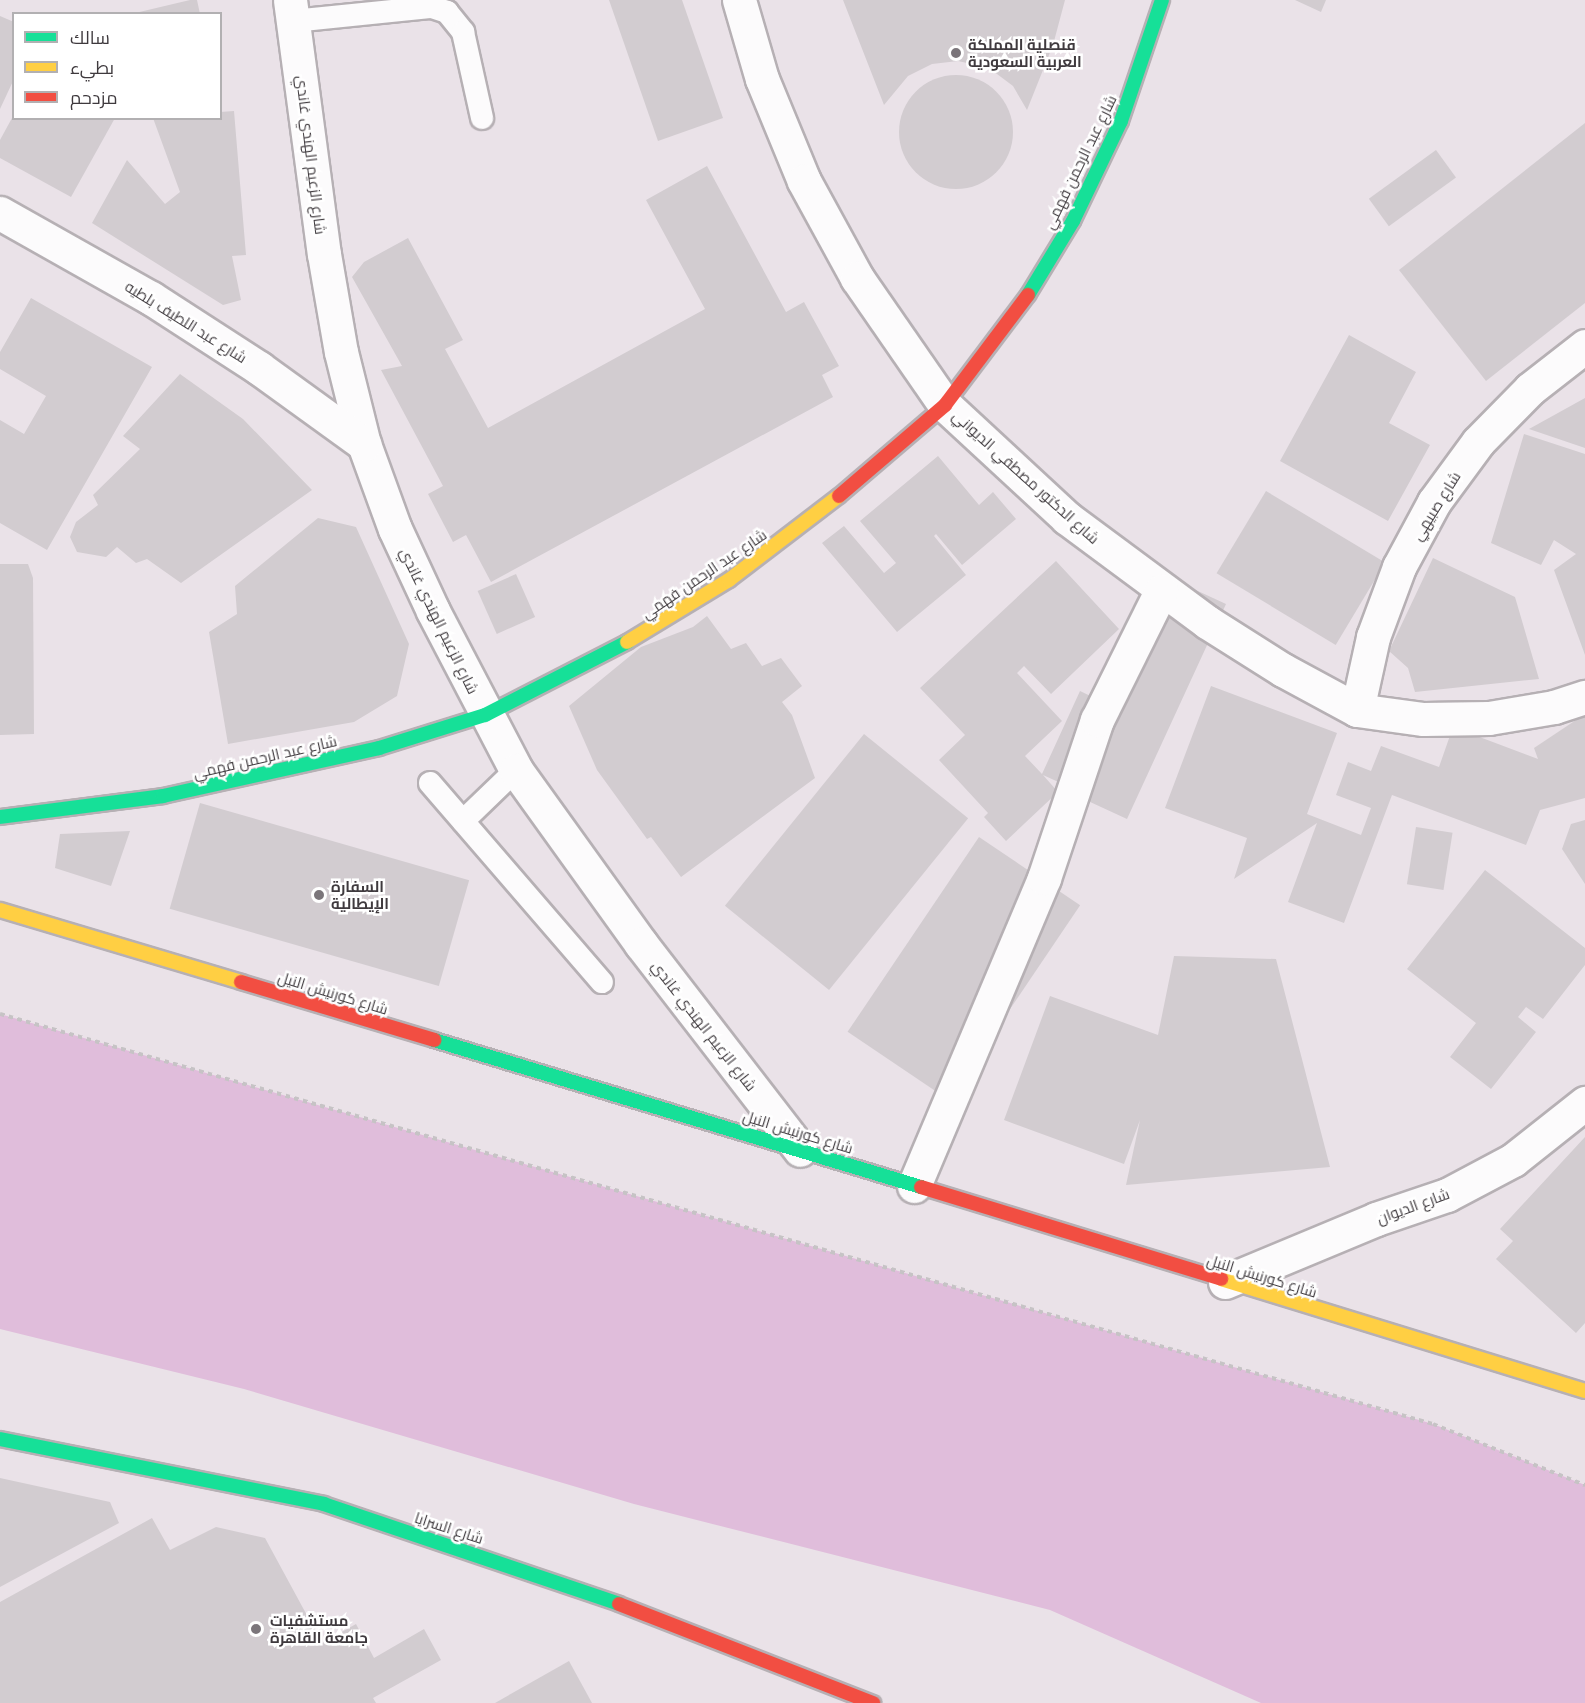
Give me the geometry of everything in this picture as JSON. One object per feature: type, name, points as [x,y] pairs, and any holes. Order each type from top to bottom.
[{"type":"main road","name":"شارع عبد الرحمن فهمي","points":[[0,817],[163,796],[272,774],[379,748],[485,715],[640,635],[729,580],[804,526],[945,405],[1014,317],[1073,221],[1122,120],[1162,0]]},
{"type":"main road","name":"شارع كورنيش النيل","points":[[0,910],[800,1150],[1585,1391]]},
{"type":"main road","name":"شارع السرايا","points":[[0,1439],[324,1504],[594,1594],[873,1703]]},
{"type":"street","name":"شارع الدكتور مصطفي الديواني","points":[[740,0],[762,79],[804,181],[863,286],[945,405],[1067,518],[1161,591],[1283,670],[1357,710],[1423,719],[1489,718],[1554,707],[1585,697]]},
{"type":"street","name":"شارع الزعيم الهندي غاندي","points":[[292,10],[324,254],[364,444],[395,529],[485,715],[516,770],[641,944],[800,1150]]},
{"type":"street","name":"شارع عبد اللطيف بلطيه","points":[[0,213],[151,297],[259,368],[364,444]]},
{"type":"street","name":"شارع صبيهي","points":[[1357,710],[1380,617],[1399,567],[1434,502],[1478,442],[1530,389],[1585,346]]},
{"type":"street","points":[[915,1186],[1044,878],[1097,720],[1161,591]]},
{"type":"street","name":"شارع الديوان","points":[[1225,1282],[1447,1195],[1513,1160],[1585,1102]]},
{"type":"lane","points":[[292,10],[432,7],[447,12],[463,32],[482,118]]},
{"type":"lane","points":[[463,821],[516,770]]},
{"type":"lane","points":[[430,783],[602,982]]},
{"type":"path","points":[[0,1014],[1433,1424],[1585,1485]]},
{"type":"shaded area","points":[[0,1014],[1433,1424],[1585,1485],[1585,1703],[1261,1703],[1050,1610],[634,1504],[244,1389],[0,1329]]},
{"type":"building","points":[[197,0],[200,12],[139,12]]},
{"type":"building","points":[[609,0],[682,0],[723,118],[658,141]]},
{"type":"building","name":"قنصلية المملكة العربية السعودية","points":[[843,0],[1065,0],[1053,45],[1027,110],[1013,86],[989,68],[958,61],[932,64],[908,76],[884,105]]},
{"type":"building","points":[[1295,0],[1326,0],[1321,12]]},
{"type":"building","points":[[0,16],[12,21],[12,83],[0,109]]},
{"type":"building","points":[[956,75],[978,80],[996,92],[1008,110],[1013,132],[1008,154],[996,172],[978,184],[956,189],[934,184],[916,172],[904,154],[899,132],[904,110],[916,92],[934,80]]},
{"type":"building","points":[[234,111],[246,255],[232,256],[241,300],[223,305],[92,223],[127,160],[165,204],[180,192],[154,120],[222,120],[222,112]]},
{"type":"building","points":[[12,118],[12,120],[114,120],[71,197],[0,158],[0,140]]},
{"type":"building","points":[[1585,123],[1585,303],[1486,381],[1399,270]]},
{"type":"building","points":[[1436,150],[1456,178],[1389,226],[1369,199]]},
{"type":"building","points":[[707,166],[786,312],[804,302],[839,366],[822,375],[833,397],[491,582],[466,535],[453,542],[428,494],[443,486],[381,370],[402,366],[352,277],[364,262],[408,238],[463,340],[445,349],[488,428],[705,309],[646,200]]},
{"type":"building","points":[[31,298],[152,367],[47,550],[0,523],[0,420],[24,434],[46,396],[0,369],[0,352]]},
{"type":"building","points":[[1349,335],[1416,372],[1389,423],[1430,445],[1388,521],[1280,461]]},
{"type":"building","points":[[180,374],[243,419],[312,490],[181,583],[147,559],[136,563],[117,547],[106,557],[77,552],[70,537],[76,522],[98,505],[93,495],[140,449],[123,436]]},
{"type":"building","points":[[1585,398],[1585,448],[1529,429]]},
{"type":"building","points":[[1524,434],[1585,454],[1585,655],[1554,570],[1576,554],[1554,540],[1541,565],[1491,543]]},
{"type":"building","points":[[938,456],[979,505],[993,492],[1016,519],[962,565],[936,534],[934,536],[966,575],[897,632],[822,543],[844,526],[884,573],[896,563],[860,521]]},
{"type":"building","points":[[1266,491],[1385,563],[1336,645],[1217,573]]},
{"type":"building","points":[[318,518],[356,527],[409,644],[397,696],[354,722],[228,744],[209,632],[237,614],[235,586]]},
{"type":"building","points":[[1433,558],[1515,597],[1539,679],[1415,692],[1408,668],[1389,651]]},
{"type":"building","points":[[1056,561],[1119,629],[1051,694],[1024,666],[1017,673],[1062,721],[1025,756],[1042,774],[1080,691],[1103,702],[1161,574],[1226,604],[1127,819],[1075,795],[1076,790],[1043,775],[1058,792],[1006,841],[984,817],[988,813],[939,760],[965,735],[920,688]]},
{"type":"building","points":[[0,564],[28,564],[33,578],[34,734],[0,735]]},
{"type":"building","points":[[516,574],[535,617],[497,634],[478,591]]},
{"type":"building","points":[[707,616],[731,649],[746,643],[762,666],[781,658],[802,686],[782,702],[792,715],[815,778],[681,877],[651,837],[647,839],[597,770],[569,706],[641,647],[693,627]]},
{"type":"building","points":[[1211,686],[1337,733],[1307,814],[1361,835],[1371,808],[1336,795],[1348,762],[1371,771],[1381,746],[1439,767],[1453,727],[1538,759],[1534,748],[1585,714],[1585,798],[1540,810],[1526,845],[1392,795],[1344,923],[1288,902],[1317,823],[1234,879],[1247,838],[1165,808]]},
{"type":"building","points":[[864,734],[968,818],[829,990],[725,906]]},
{"type":"building","name":"السفارة الإيطالية","points":[[200,803],[469,880],[439,986],[170,909]]},
{"type":"building","points":[[1585,820],[1585,884],[1562,849],[1571,824]]},
{"type":"building","points":[[1416,827],[1453,833],[1443,890],[1407,884]]},
{"type":"building","points":[[130,831],[111,886],[55,868],[60,834]]},
{"type":"building","points":[[979,837],[1080,905],[949,1100],[848,1032]]},
{"type":"building","points":[[1485,870],[1585,948],[1585,965],[1543,1019],[1526,1007],[1518,1017],[1536,1032],[1491,1089],[1450,1057],[1476,1023],[1407,969]]},
{"type":"building","points":[[1174,956],[1276,959],[1330,1167],[1126,1185],[1140,1120],[1124,1164],[1004,1120],[1050,996],[1158,1035]]},
{"type":"building","points":[[1585,1137],[1585,1323],[1576,1333],[1496,1259],[1513,1241],[1500,1229]]},
{"type":"building","points":[[0,1478],[110,1502],[119,1523],[0,1587]]},
{"type":"building","name":"مستشفيات جامعة القاهرة","points":[[152,1518],[170,1550],[216,1527],[265,1538],[322,1643],[356,1624],[374,1658],[424,1629],[441,1660],[373,1698],[376,1703],[0,1703],[0,1602]]},
{"type":"building","points":[[569,1661],[592,1703],[495,1703]]},
{"type":"traffic: fast","points":[[1028,295],[1073,221],[1121,121],[1162,0]]},
{"type":"traffic: fast","points":[[0,817],[163,796],[379,748],[485,715],[627,642]]},
{"type":"traffic: fast","points":[[434,1040],[921,1187]]},
{"type":"traffic: fast","points":[[0,1439],[324,1504],[619,1604]]},
{"type":"traffic: slow","points":[[627,642],[729,580],[839,496]]},
{"type":"traffic: slow","points":[[0,910],[241,982]]},
{"type":"traffic: slow","points":[[1221,1279],[1585,1391]]},
{"type":"traffic: jam","points":[[839,496],[945,405],[1028,295]]},
{"type":"traffic: jam","points":[[241,982],[434,1040]]},
{"type":"traffic: jam","points":[[921,1187],[1221,1279]]},
{"type":"traffic: jam","points":[[619,1604],[873,1703]]},
{"type":"place","name":"قنصلية المملكة العربية السعودية","points":[[956,53]]},
{"type":"place","name":"السفارة الإيطالية","points":[[319,895]]},
{"type":"place","name":"مستشفيات جامعة القاهرة","points":[[256,1629]]}]
